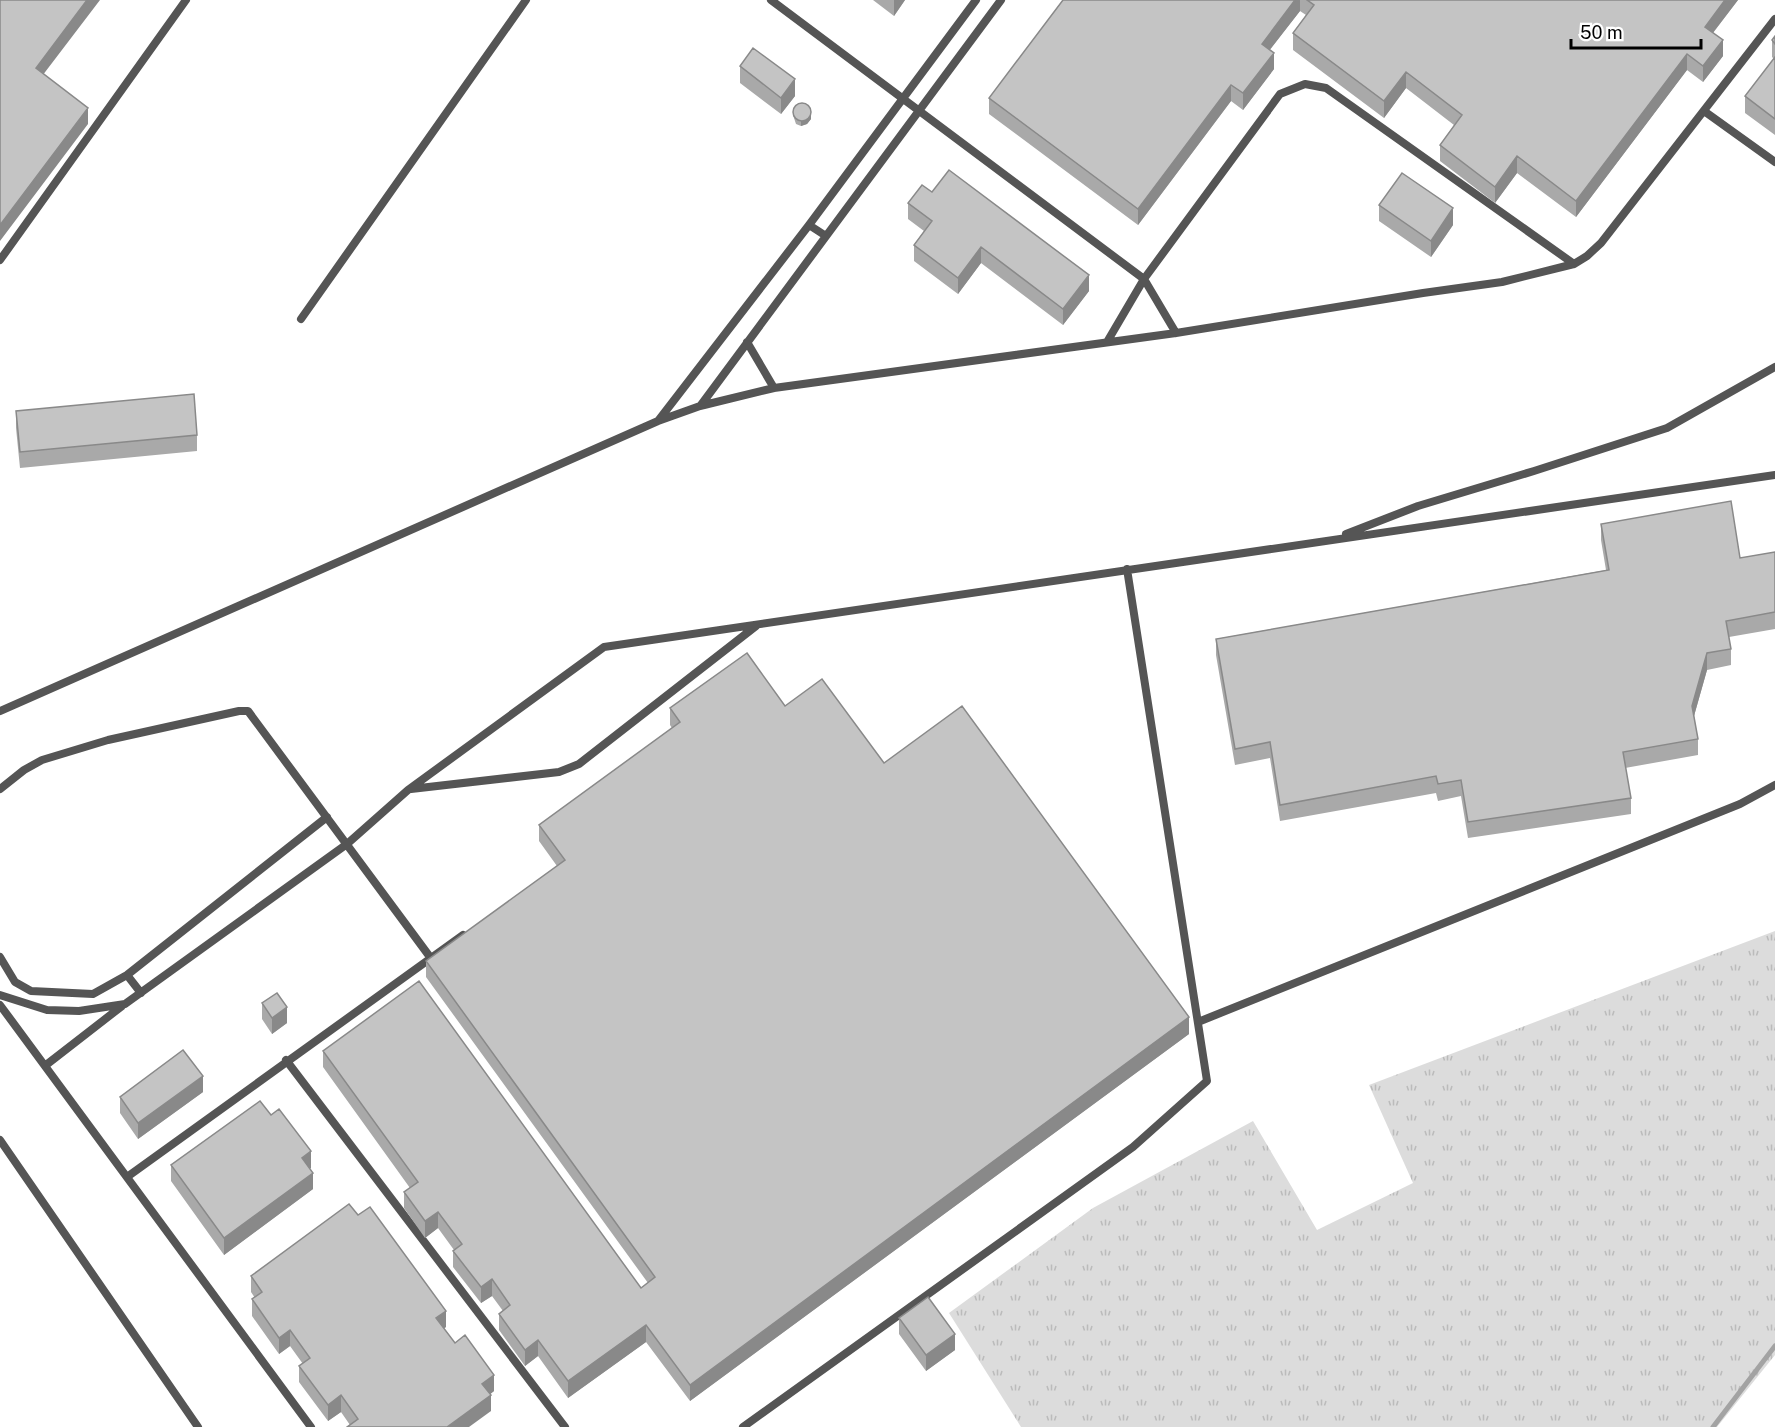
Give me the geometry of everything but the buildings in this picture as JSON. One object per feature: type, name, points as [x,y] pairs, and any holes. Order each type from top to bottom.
[{"type":"lane","points":[[0,260],[186,0]]},
{"type":"lane","points":[[301,319],[526,0]]},
{"type":"lane","points":[[771,0],[1144,279],[1176,333]]},
{"type":"lane","points":[[658,421],[809,225],[976,0]]},
{"type":"lane","points":[[700,406],[1001,0]]},
{"type":"lane","points":[[0,711],[658,421],[700,406],[774,388],[1176,333],[1423,292],[1502,282],[1574,264],[1601,243],[1775,19]]},
{"type":"lane","points":[[1107,342],[1144,279],[1280,93],[1305,84],[1326,88],[1574,264]]},
{"type":"lane","points":[[1704,111],[1775,162]]},
{"type":"lane","points":[[809,225],[826,236]]},
{"type":"lane","points":[[747,342],[774,388]]},
{"type":"lane","points":[[1332,539],[1418,506],[1667,428],[1775,367]]},
{"type":"lane","points":[[46,1065],[125,1004],[347,844],[408,790],[604,647],[1775,474]]},
{"type":"lane","points":[[743,1427],[1133,1147],[1207,1081],[1127,569]]},
{"type":"lane","points":[[408,790],[559,772],[579,764],[756,625]]},
{"type":"lane","points":[[0,789],[24,770],[42,760],[108,740],[248,711],[430,957]]},
{"type":"lane","points":[[1198,1022],[1740,804],[1775,785]]},
{"type":"lane","points":[[0,957],[15,982],[31,991],[93,994],[127,975],[327,817]]},
{"type":"lane","points":[[127,1176],[470,929]]},
{"type":"lane","points":[[127,975],[141,993]]},
{"type":"lane","points":[[0,995],[47,1010],[79,1011],[125,1004]]},
{"type":"lane","points":[[0,1005],[310,1427]]},
{"type":"lane","points":[[286,1060],[565,1427]]},
{"type":"lane","points":[[0,1140],[198,1427]]},
{"type":"green space","points":[[1775,931],[1775,1355],[1717,1427],[1021,1427],[949,1313],[1093,1208],[1253,1121],[1317,1230],[1413,1183],[1369,1085]]},
{"type":"waterway","points":[[1713,1427],[1775,1346]]}]
